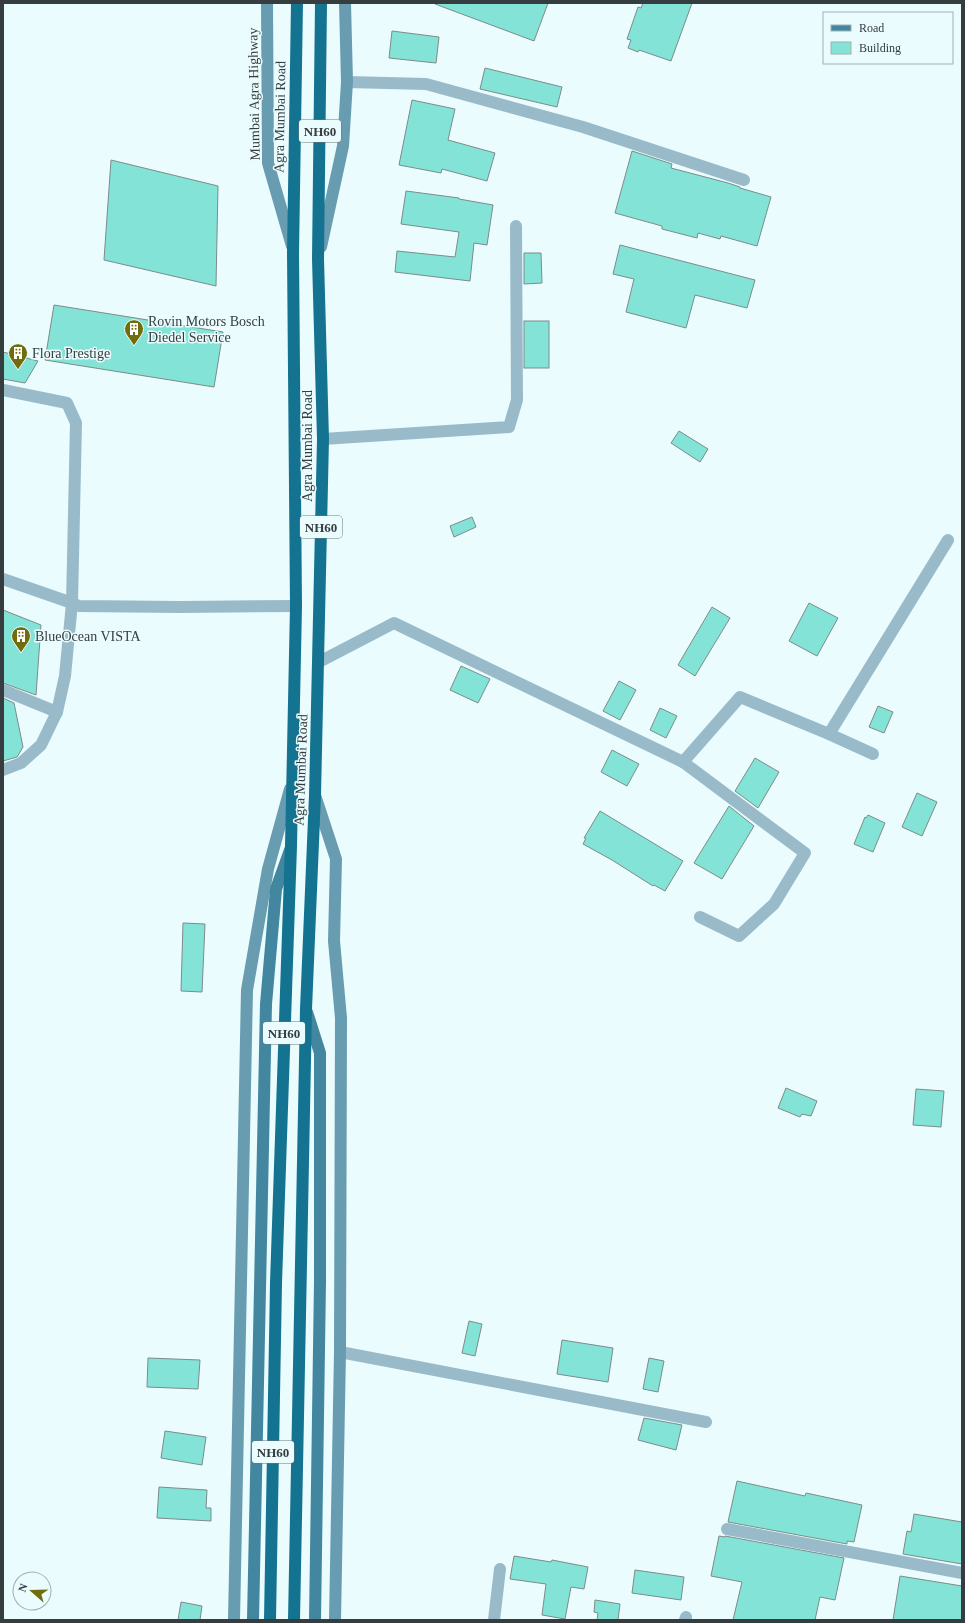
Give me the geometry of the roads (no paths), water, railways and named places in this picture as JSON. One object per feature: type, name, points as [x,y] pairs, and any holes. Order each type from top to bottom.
[{"type":"highway","name":"Agra Mumbai Road","points":[[292,782],[296,606],[293,253],[297,3]]},
{"type":"highway","name":"Agra Mumbai Road","points":[[306,1009],[319,662],[323,439],[318,259],[321,3]]},
{"type":"highway","name":"NH60","points":[[270,1620],[276,1283],[292,782]]},
{"type":"highway","name":"NH60","points":[[294,1620],[306,1009]]},
{"type":"main road","points":[[253,1620],[266,1004],[276,889],[291,846]]},
{"type":"main road","points":[[306,1009],[320,1053],[320,1282],[315,1620]]},
{"type":"street","name":"Mumbai Agra Highway","points":[[267,3],[268,163],[293,253]]},
{"type":"street","points":[[318,259],[343,146],[347,82],[345,3]]},
{"type":"street","points":[[347,82],[426,84],[583,128],[744,180]]},
{"type":"street","points":[[323,439],[508,427],[517,400],[516,226]]},
{"type":"street","points":[[3,390],[68,403],[76,423],[72,602],[65,676],[57,712],[41,745],[21,763],[3,770]]},
{"type":"street","points":[[829,734],[948,540]]},
{"type":"street","points":[[3,579],[72,602],[79,606],[180,608],[296,606]]},
{"type":"street","points":[[319,662],[394,624],[683,762],[805,853],[774,904],[739,936],[700,917]]},
{"type":"street","points":[[3,690],[57,712]]},
{"type":"street","points":[[683,762],[740,697],[873,754]]},
{"type":"street","points":[[234,1620],[247,990],[268,869],[292,782]]},
{"type":"street","points":[[315,796],[336,859],[334,940],[341,1018],[340,1352],[335,1620]]},
{"type":"street","points":[[340,1352],[706,1422]]},
{"type":"street","points":[[727,1529],[962,1573]]},
{"type":"street","points":[[494,1620],[500,1569]]},
{"type":"place","name":"Rovin Motors Bosch Diedel Service","points":[[134,346]]},
{"type":"place","name":"Flora Prestige","points":[[18,370]]},
{"type":"place","name":"BlueOcean VISTA","points":[[21,653]]}]
